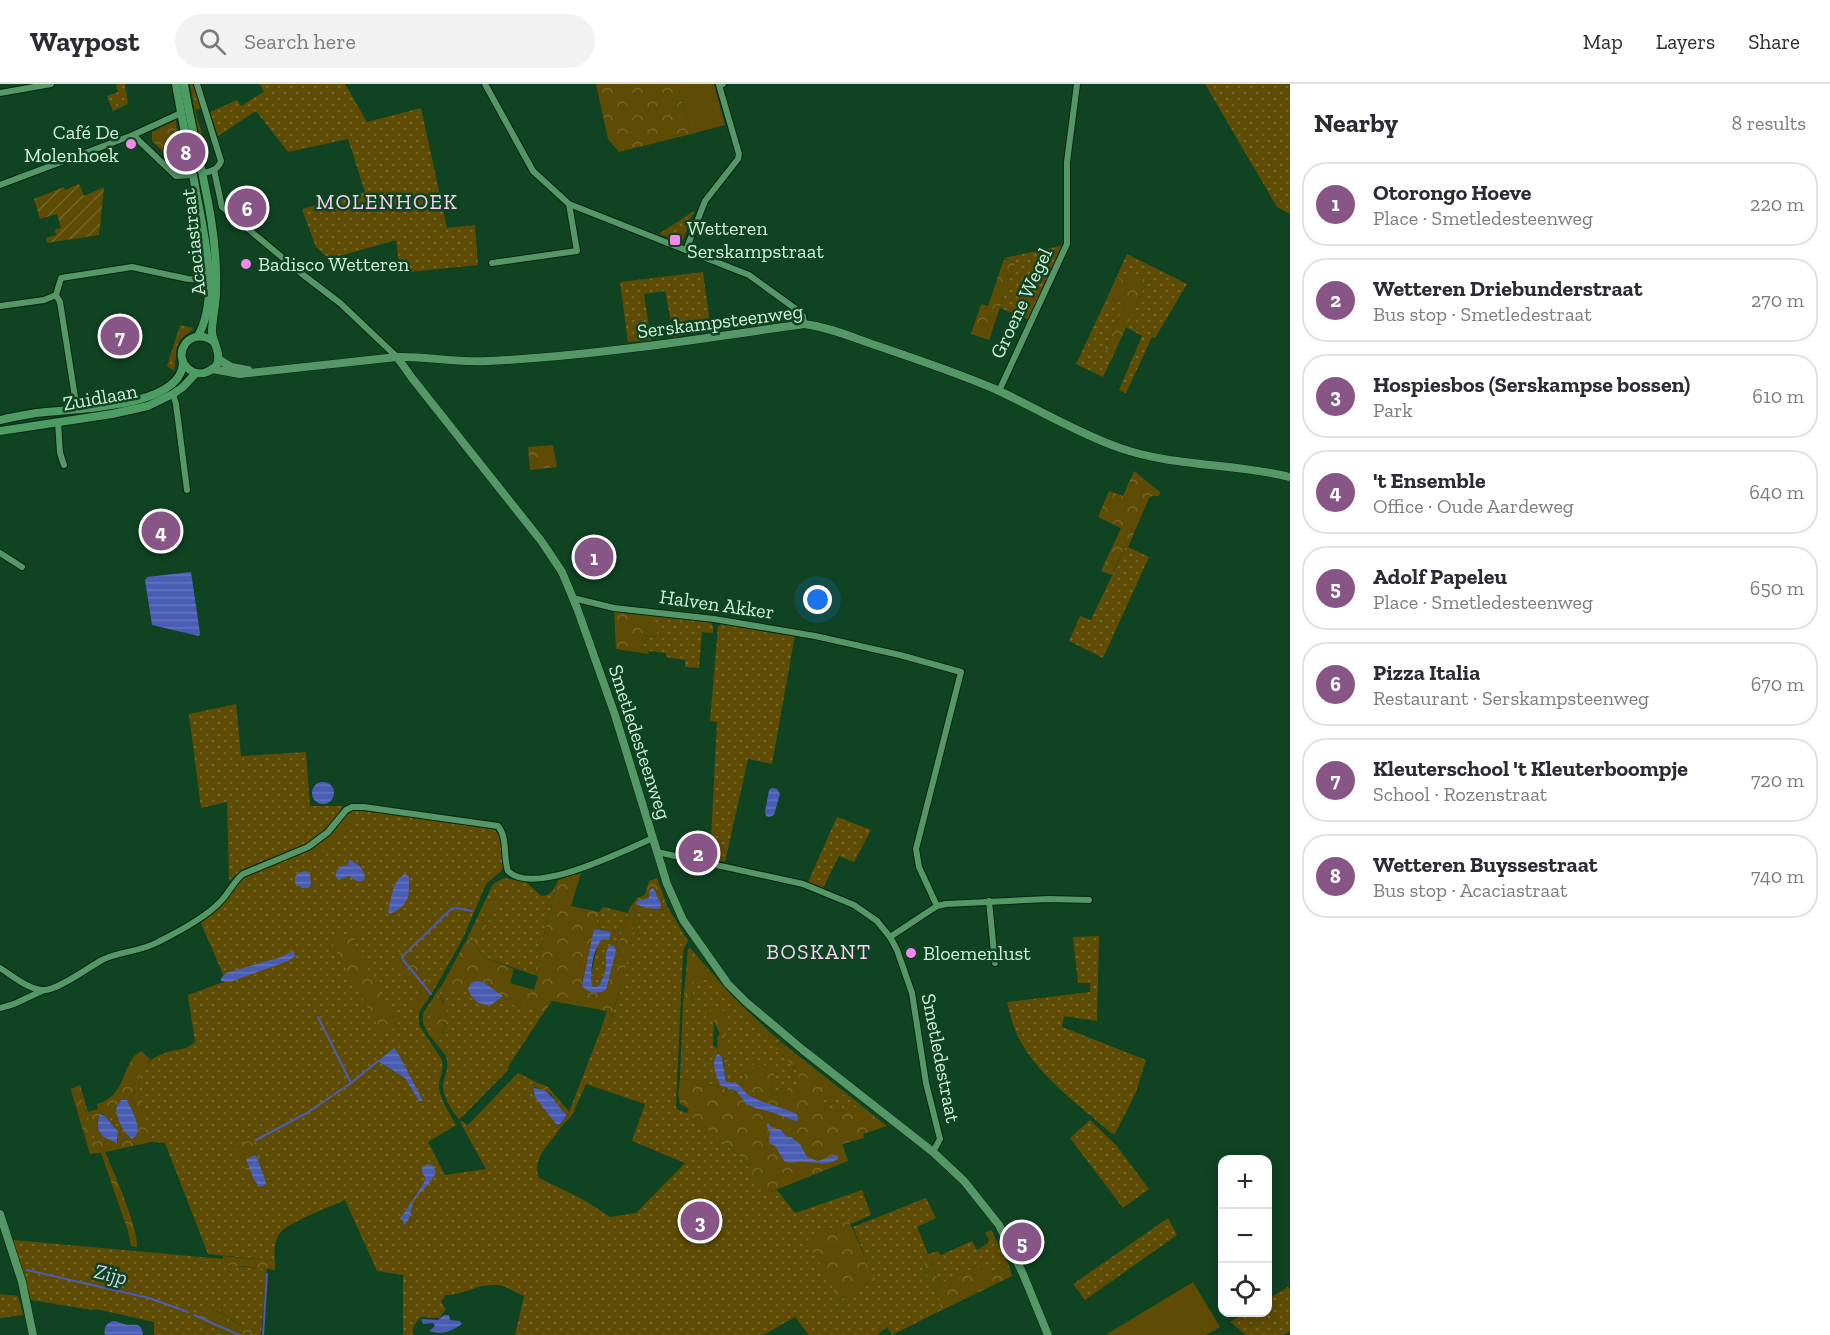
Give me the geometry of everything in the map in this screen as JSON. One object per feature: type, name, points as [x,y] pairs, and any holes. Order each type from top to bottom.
[{"type":"main road","name":"Acaciastraat","points":[[176,84],[185,113],[197,174],[208,280],[206,317],[198,336],[191,338],[183,347],[183,362]]},
{"type":"main road","name":"Acaciastraat","points":[[184,84],[185,113]]},
{"type":"main road","name":"Acaciastraat","points":[[197,174],[208,208],[216,272],[216,305],[212,330],[219,351],[218,359]]},
{"type":"main road","points":[[198,336],[204,336],[215,342]]},
{"type":"main road","points":[[183,362],[189,370],[205,373],[212,369],[218,359]]},
{"type":"main road","name":"Zuidlaan","points":[[0,420],[127,403],[151,396],[176,380],[183,370],[183,362]]},
{"type":"main road","name":"Zuidlaan","points":[[0,430],[141,408],[173,394],[196,373]]},
{"type":"main road","name":"Zuidlaan","points":[[0,430],[24,424],[26,421],[23,416]]},
{"type":"street","points":[[0,93],[51,84]]},
{"type":"street","name":"Acaciastraat","points":[[197,84],[221,161],[219,167],[214,170],[197,174]]},
{"type":"street","points":[[485,84],[532,171],[569,204],[749,275],[800,312],[804,324]]},
{"type":"street","points":[[686,250],[705,201],[738,159],[739,154],[719,85],[723,84]]},
{"type":"street","name":"Groene Wegel","points":[[999,391],[1067,244],[1067,162],[1077,84]]},
{"type":"street","points":[[0,185],[185,113]]},
{"type":"street","points":[[133,135],[176,176],[197,174]]},
{"type":"street","points":[[214,170],[222,207],[339,303],[397,357]]},
{"type":"street","points":[[492,262],[577,251],[569,204]]},
{"type":"street","points":[[208,208],[222,207]]},
{"type":"street","points":[[77,410],[60,302],[56,295],[61,278],[132,267],[188,279],[208,280]]},
{"type":"street","points":[[0,306],[44,300],[56,295]]},
{"type":"street","name":"Serskampsteenweg","points":[[397,357],[481,362],[555,356],[626,349],[804,324],[859,339],[945,369],[999,391],[1083,433],[1131,452],[1164,459],[1260,470],[1290,477]]},
{"type":"street","points":[[212,369],[240,374],[397,357]]},
{"type":"street","name":"Smetledesteenweg","points":[[397,357],[556,562],[573,598],[615,715],[667,884],[683,920],[728,984],[803,1050],[933,1152],[964,1181],[999,1225],[1023,1274],[1048,1335]]},
{"type":"street","points":[[218,359],[231,367],[252,372]]},
{"type":"street","points":[[173,394],[187,490]]},
{"type":"street","points":[[58,422],[59,446],[64,465]]},
{"type":"street","points":[[0,553],[21,567]]},
{"type":"street","name":"Halven Akker","points":[[573,598],[614,608],[714,619],[816,636],[900,655],[961,672],[916,849],[919,867],[937,906]]},
{"type":"street","points":[[0,1008],[55,987],[104,959],[158,943],[219,904],[235,881],[243,874],[308,847],[328,832],[346,810],[352,807],[498,826],[504,838],[508,871],[522,878],[552,877],[569,873],[653,838]]},
{"type":"street","name":"Smetledestraat","points":[[657,852],[803,884],[843,900],[877,921],[897,950],[914,1004],[926,1083],[940,1139],[933,1152]]},
{"type":"street","points":[[890,938],[937,906],[946,904],[1048,899],[1089,900]]},
{"type":"street","points":[[989,901],[995,963]]},
{"type":"street","points":[[0,968],[32,987],[45,990]]},
{"type":"street","points":[[0,1214],[21,1282],[33,1335]]},
{"type":"green space","points":[[116,84],[125,84],[128,104],[113,111],[107,96],[118,92]]},
{"type":"green space","points":[[190,84],[193,84],[202,108],[195,110],[209,159],[203,159]]},
{"type":"green space","points":[[260,84],[345,84],[367,122],[421,108],[447,228],[475,225],[478,265],[400,273],[396,240],[329,259],[316,247],[302,209],[365,192],[348,139],[288,152],[256,111],[218,136],[210,112],[237,100],[241,106],[264,92]]},
{"type":"green space","points":[[596,84],[677,84],[691,134],[619,152],[608,139]]},
{"type":"green space","points":[[677,84],[714,84],[725,125],[691,134]]},
{"type":"green space","points":[[1205,84],[1290,84],[1290,214],[1277,207]]},
{"type":"green space","points":[[176,120],[179,153],[183,158],[176,164],[152,141],[152,132]]},
{"type":"green space","points":[[79,184],[84,196],[104,187],[99,235],[47,243],[46,238],[56,235],[55,230],[61,228],[57,214],[40,219],[34,199],[64,187],[65,190]]},
{"type":"green space","points":[[694,211],[682,242],[659,234]]},
{"type":"green space","points":[[200,235],[203,272],[201,275],[192,275],[195,236]]},
{"type":"green space","points":[[1064,247],[1030,320],[1000,308],[1015,263],[1004,258]]},
{"type":"green space","points":[[1127,254],[1187,284],[1155,338],[1152,337],[1126,393],[1119,390],[1142,336],[1126,327],[1147,281],[1139,275],[1124,280],[1116,278]]},
{"type":"green space","points":[[1004,259],[1015,263],[989,340],[971,334],[981,304],[988,306]]},
{"type":"green space","points":[[703,272],[711,330],[674,337],[665,291],[644,294],[651,340],[628,342],[620,282]]},
{"type":"green space","points":[[1139,275],[1147,281],[1114,354],[1104,349],[1125,304],[1108,296],[1116,278],[1124,280]]},
{"type":"green space","points":[[1108,296],[1125,304],[1104,349],[1114,354],[1103,377],[1076,364]]},
{"type":"green space","points":[[180,325],[194,328],[181,339],[177,346],[174,371],[167,366]]},
{"type":"green space","points":[[553,445],[557,467],[530,470],[528,447]]},
{"type":"green space","points":[[1134,471],[1160,492],[1159,496],[1149,498],[1128,547],[1125,547],[1112,575],[1101,571],[1121,528],[1098,517],[1109,491],[1123,496]]},
{"type":"green space","points":[[1126,546],[1149,557],[1103,658],[1069,641],[1080,616],[1091,620]]},
{"type":"green space","points":[[614,610],[642,613],[643,619],[655,628],[658,637],[643,635],[642,653],[616,649]]},
{"type":"green space","points":[[642,613],[710,621],[713,633],[702,632],[699,668],[685,667],[685,660],[666,657],[666,653],[649,651],[648,654],[642,653],[643,635],[657,637],[650,623],[643,619]]},
{"type":"green space","points":[[724,623],[795,635],[772,764],[748,759],[725,862],[710,859],[717,722],[710,721],[718,626]]},
{"type":"green space","points":[[236,704],[241,756],[306,752],[310,806],[343,806],[332,824],[312,842],[246,868],[229,881],[227,802],[201,808],[189,714]]},
{"type":"green space","points":[[357,810],[489,827],[498,834],[502,844],[503,867],[486,884],[463,938],[434,990],[409,954],[420,994],[412,1004],[414,1010],[419,1012],[419,1025],[442,1060],[440,1094],[456,1125],[428,1142],[445,1175],[486,1169],[460,1122],[463,1121],[467,1126],[518,1073],[538,1083],[533,1085],[535,1088],[533,1093],[556,1124],[561,1127],[540,1157],[537,1171],[539,1178],[584,1200],[610,1217],[636,1213],[685,1163],[632,1141],[645,1104],[586,1084],[572,1115],[569,1112],[600,1032],[606,1034],[624,974],[636,913],[666,909],[667,906],[688,941],[683,951],[677,1109],[687,1113],[741,1157],[768,1193],[777,1190],[795,1213],[862,1190],[871,1215],[851,1224],[850,1221],[805,1240],[840,1300],[875,1281],[853,1227],[926,1198],[936,1218],[917,1227],[928,1254],[925,1271],[938,1293],[940,1311],[892,1335],[887,1327],[877,1335],[809,1335],[795,1317],[763,1335],[515,1335],[524,1296],[503,1286],[490,1285],[458,1294],[445,1295],[441,1302],[446,1309],[439,1318],[420,1317],[413,1327],[413,1335],[403,1335],[403,1275],[377,1271],[345,1200],[284,1229],[276,1243],[275,1261],[208,1254],[165,1143],[151,1142],[141,1097],[140,1073],[144,1066],[154,1058],[195,1042],[188,995],[226,981],[200,921],[220,907],[236,885],[247,876],[311,848],[324,848],[354,821],[354,816],[350,812]],"holes":[[[255,1146],[263,1162],[268,1184],[255,1189]]]},
{"type":"green space","points":[[350,812],[354,816],[354,821],[342,834],[317,852],[311,848]]},
{"type":"green space","points":[[837,817],[871,830],[854,862],[839,856],[823,888],[808,882]]},
{"type":"green space","points":[[581,873],[571,906],[599,912],[582,985],[598,993],[616,950],[630,907],[638,898],[645,895],[649,881],[657,878],[667,906],[666,909],[636,913],[626,968],[606,1035],[600,1032],[607,1011],[552,1001],[540,1018],[533,1006],[497,1003],[494,997],[471,983],[468,989],[446,991],[442,985],[467,939],[473,941],[490,901],[496,903],[477,947],[483,957],[514,969],[510,983],[534,990],[538,976],[534,975],[558,880]]},
{"type":"green space","points":[[504,878],[526,882],[541,896],[549,894],[557,883],[534,975],[483,957],[477,946],[496,903],[490,901],[473,941],[467,939],[493,884]]},
{"type":"green space","points":[[603,907],[628,913],[616,950],[610,945],[607,950],[605,970],[599,986],[593,987],[590,980],[598,943],[611,932],[594,929],[599,912]]},
{"type":"green space","points":[[353,930],[359,932],[359,936],[353,941],[357,954],[363,956],[367,961],[368,969],[385,1004],[396,1018],[397,1024],[394,1028],[383,1035],[331,942]]},
{"type":"green space","points":[[1099,936],[1097,1021],[1064,1016],[1062,1027],[1146,1060],[1136,1092],[1115,1134],[1073,1100],[1037,1065],[1018,1037],[1007,1002],[1090,992],[1090,983],[1078,983],[1073,937]]},
{"type":"green space","points":[[690,948],[733,997],[773,1035],[770,1038],[765,1036],[706,980],[697,976],[694,978],[692,1004],[683,1004],[688,949]]},
{"type":"green space","points":[[400,952],[409,954],[434,990],[419,1012],[414,1010],[412,1004],[420,994],[395,961]]},
{"type":"green space","points":[[697,976],[706,980],[765,1036],[770,1038],[773,1035],[781,1041],[775,1048],[799,1072],[799,1084],[787,1092],[773,1096],[770,1089],[774,1080],[766,1066],[752,1063],[746,1068],[739,1093],[692,1079],[680,1080],[683,1004],[692,1004],[694,978]],"holes":[[[715,1008],[726,1017],[728,1061],[726,1066],[723,1063],[726,1082],[720,1084],[715,1063],[718,1049],[713,1045],[714,1020],[712,1017]]]},
{"type":"green space","points":[[471,983],[494,997],[497,1003],[533,1006],[540,1018],[508,1070],[459,1119],[448,1103],[443,1089],[447,1068],[446,1057],[424,1026],[423,1015],[432,1000],[442,1034],[446,1024],[444,1001],[436,993],[442,985],[446,991]]},
{"type":"green space","points":[[436,993],[445,1005],[447,1018],[440,1036],[435,1039],[430,1017],[434,1009],[432,1000]]},
{"type":"green space","points":[[713,1005],[724,1011],[726,1017],[728,1061],[726,1066],[718,1053],[717,1037],[720,1034],[712,1017],[710,1006]]},
{"type":"green space","points":[[781,1042],[847,1094],[823,1099],[826,1114],[862,1106],[887,1126],[863,1134],[864,1138],[842,1144],[848,1161],[768,1193],[741,1157],[687,1113],[689,1109],[680,1104],[678,1094],[680,1080],[692,1079],[739,1093],[746,1068],[752,1063],[766,1066],[774,1071],[774,1080],[770,1089],[773,1096],[786,1093],[798,1084],[799,1072],[775,1048]]},
{"type":"green space","points":[[141,1051],[150,1059],[140,1073],[139,1085],[151,1142],[105,1152],[130,1214],[137,1247],[131,1246],[101,1153],[90,1154],[72,1094],[80,1092],[93,1142],[97,1142],[88,1112],[98,1109],[97,1104],[114,1094],[135,1056]],"holes":[[[121,1100],[132,1139],[128,1136],[123,1140],[118,1140],[117,1144],[113,1139],[100,1134],[97,1123],[100,1114],[112,1111]]]},
{"type":"green space","points":[[538,1083],[547,1086],[572,1115],[561,1127],[559,1125],[565,1118],[551,1094],[533,1086]]},
{"type":"green space","points":[[80,1085],[97,1142],[93,1143],[80,1092],[72,1094],[71,1089]]},
{"type":"green space","points":[[847,1094],[862,1106],[826,1114],[823,1099]]},
{"type":"green space","points":[[116,1108],[128,1136],[123,1140],[118,1140],[114,1126],[103,1115]]},
{"type":"green space","points":[[1090,1120],[1116,1145],[1149,1189],[1123,1208],[1070,1138]]},
{"type":"green space","points":[[250,1141],[260,1155],[268,1184],[254,1190],[236,1148]]},
{"type":"green space","points":[[1168,1218],[1177,1235],[1085,1300],[1073,1284]]},
{"type":"green space","points":[[849,1221],[876,1282],[839,1300],[816,1256],[804,1240]]},
{"type":"green space","points":[[991,1230],[1009,1265],[987,1275],[981,1265],[940,1284],[930,1260],[972,1241],[977,1250],[988,1243],[989,1239],[985,1233]]},
{"type":"green space","points":[[13,1240],[223,1259],[223,1262],[233,1265],[267,1269],[261,1335],[255,1335],[251,1329],[245,1328],[217,1310],[203,1323],[232,1335],[154,1335],[154,1322],[96,1309],[31,1300]]},
{"type":"green space","points":[[938,1251],[941,1256],[930,1261],[940,1284],[981,1265],[987,1275],[1009,1265],[1012,1276],[940,1311],[938,1293],[926,1274],[924,1266],[928,1254]]},
{"type":"green space","points":[[223,1256],[275,1261],[275,1270],[230,1266],[222,1262]]},
{"type":"green space","points":[[1193,1282],[1220,1327],[1206,1335],[1107,1334]]},
{"type":"green space","points":[[1288,1287],[1290,1290],[1290,1331],[1284,1335],[1246,1335],[1230,1322],[1239,1317],[1272,1317],[1272,1297]]},
{"type":"green space","points":[[0,1294],[18,1296],[23,1315],[0,1318]]},
{"type":"green space","points":[[209,1308],[251,1329],[255,1335],[232,1335],[203,1323],[202,1313]]},
{"type":"water","points":[[191,572],[199,636],[152,625],[145,580],[147,577]]},
{"type":"water","points":[[323,782],[331,785],[334,793],[331,801],[323,804],[315,801],[312,793],[315,785]]},
{"type":"water","points":[[777,789],[780,794],[774,815],[769,817],[765,812],[769,790]]},
{"type":"water","points":[[349,860],[362,869],[365,877],[362,881],[349,876],[336,878],[337,871],[340,867],[348,865]]},
{"type":"water","points":[[306,871],[310,874],[311,884],[309,888],[302,888],[295,883],[295,877],[298,873]]},
{"type":"water","points":[[405,874],[409,877],[407,900],[390,914],[388,912],[391,896],[397,881]]},
{"type":"water","points":[[653,888],[661,903],[660,909],[646,908],[636,904],[637,901],[649,898],[650,890]]},
{"type":"water","points":[[594,929],[611,932],[609,940],[603,939],[597,947],[591,976],[593,987],[599,986],[604,976],[606,953],[610,945],[616,950],[606,990],[596,993],[582,986]]},
{"type":"water","points":[[294,951],[295,956],[288,961],[230,982],[221,981],[226,973]]},
{"type":"water","points":[[483,982],[503,996],[491,1005],[476,1002],[468,989],[471,983]]},
{"type":"water","points":[[394,1048],[423,1101],[419,1101],[405,1078],[378,1061]]},
{"type":"water","points":[[718,1053],[722,1058],[726,1082],[739,1085],[756,1099],[797,1114],[798,1120],[755,1108],[747,1104],[736,1091],[720,1085],[714,1065]]},
{"type":"water","points":[[533,1089],[550,1095],[566,1114],[559,1125],[535,1097]]},
{"type":"water","points":[[121,1100],[127,1100],[136,1121],[136,1136],[132,1139],[123,1129],[118,1117],[116,1108]]},
{"type":"water","points":[[100,1114],[118,1131],[117,1144],[104,1137],[98,1129]]},
{"type":"water","points":[[768,1123],[773,1129],[780,1129],[787,1137],[791,1137],[800,1144],[807,1157],[818,1161],[836,1155],[838,1159],[826,1163],[785,1162],[775,1146],[769,1143],[770,1131],[766,1125]]},
{"type":"water","points":[[256,1155],[266,1182],[260,1187],[254,1180],[246,1159]]},
{"type":"water","points":[[428,1164],[433,1166],[436,1172],[415,1199],[409,1218],[404,1225],[400,1218],[425,1181],[422,1168]]},
{"type":"water","points":[[444,1315],[449,1315],[450,1320],[460,1321],[462,1324],[450,1331],[438,1333],[429,1331],[435,1326],[433,1323],[423,1324],[421,1319],[438,1320]]},
{"type":"water","points":[[114,1321],[137,1325],[141,1327],[143,1335],[105,1335],[106,1326]]},
{"type":"waterway","points":[[431,994],[402,957],[451,909],[472,911]]},
{"type":"waterway","points":[[318,1017],[351,1083]]},
{"type":"waterway","points":[[256,1140],[307,1113],[378,1061]]},
{"type":"waterway","name":"Zijp","points":[[27,1270],[149,1298],[188,1312]]},
{"type":"waterway","points":[[263,1335],[267,1274]]},
{"type":"waterway","name":"Zijp","points":[[194,1315],[239,1335]]},
{"type":"place","name":"Café De Molenhoek","points":[[131,144]]},
{"type":"place","name":"Wetteren Buyssestraat","points":[[186,152]]},
{"type":"place","name":"Pizza Italia","points":[[247,208]]},
{"type":"place","name":"Wetteren Serskampstraat","points":[[675,240]]},
{"type":"place","name":"Badisco Wetteren","points":[[246,264]]},
{"type":"place","name":"Kleuterschool 't Kleuterboompje","points":[[120,336]]},
{"type":"place","name":"'t Ensemble","points":[[161,531]]},
{"type":"place","name":"Otorongo Hoeve","points":[[594,557]]},
{"type":"place","name":"Wetteren Driebunderstraat","points":[[698,853]]},
{"type":"place","name":"Bloemenlust","points":[[911,953]]},
{"type":"place","name":"Hospiesbos (Serskampse bossen)","points":[[700,1221]]},
{"type":"place","name":"Adolf Papeleu","points":[[1022,1242]]},
{"type":"district","name":"MOLENHOEK","points":[[387,201]]},
{"type":"district","name":"BOSKANT","points":[[819,951]]}]
